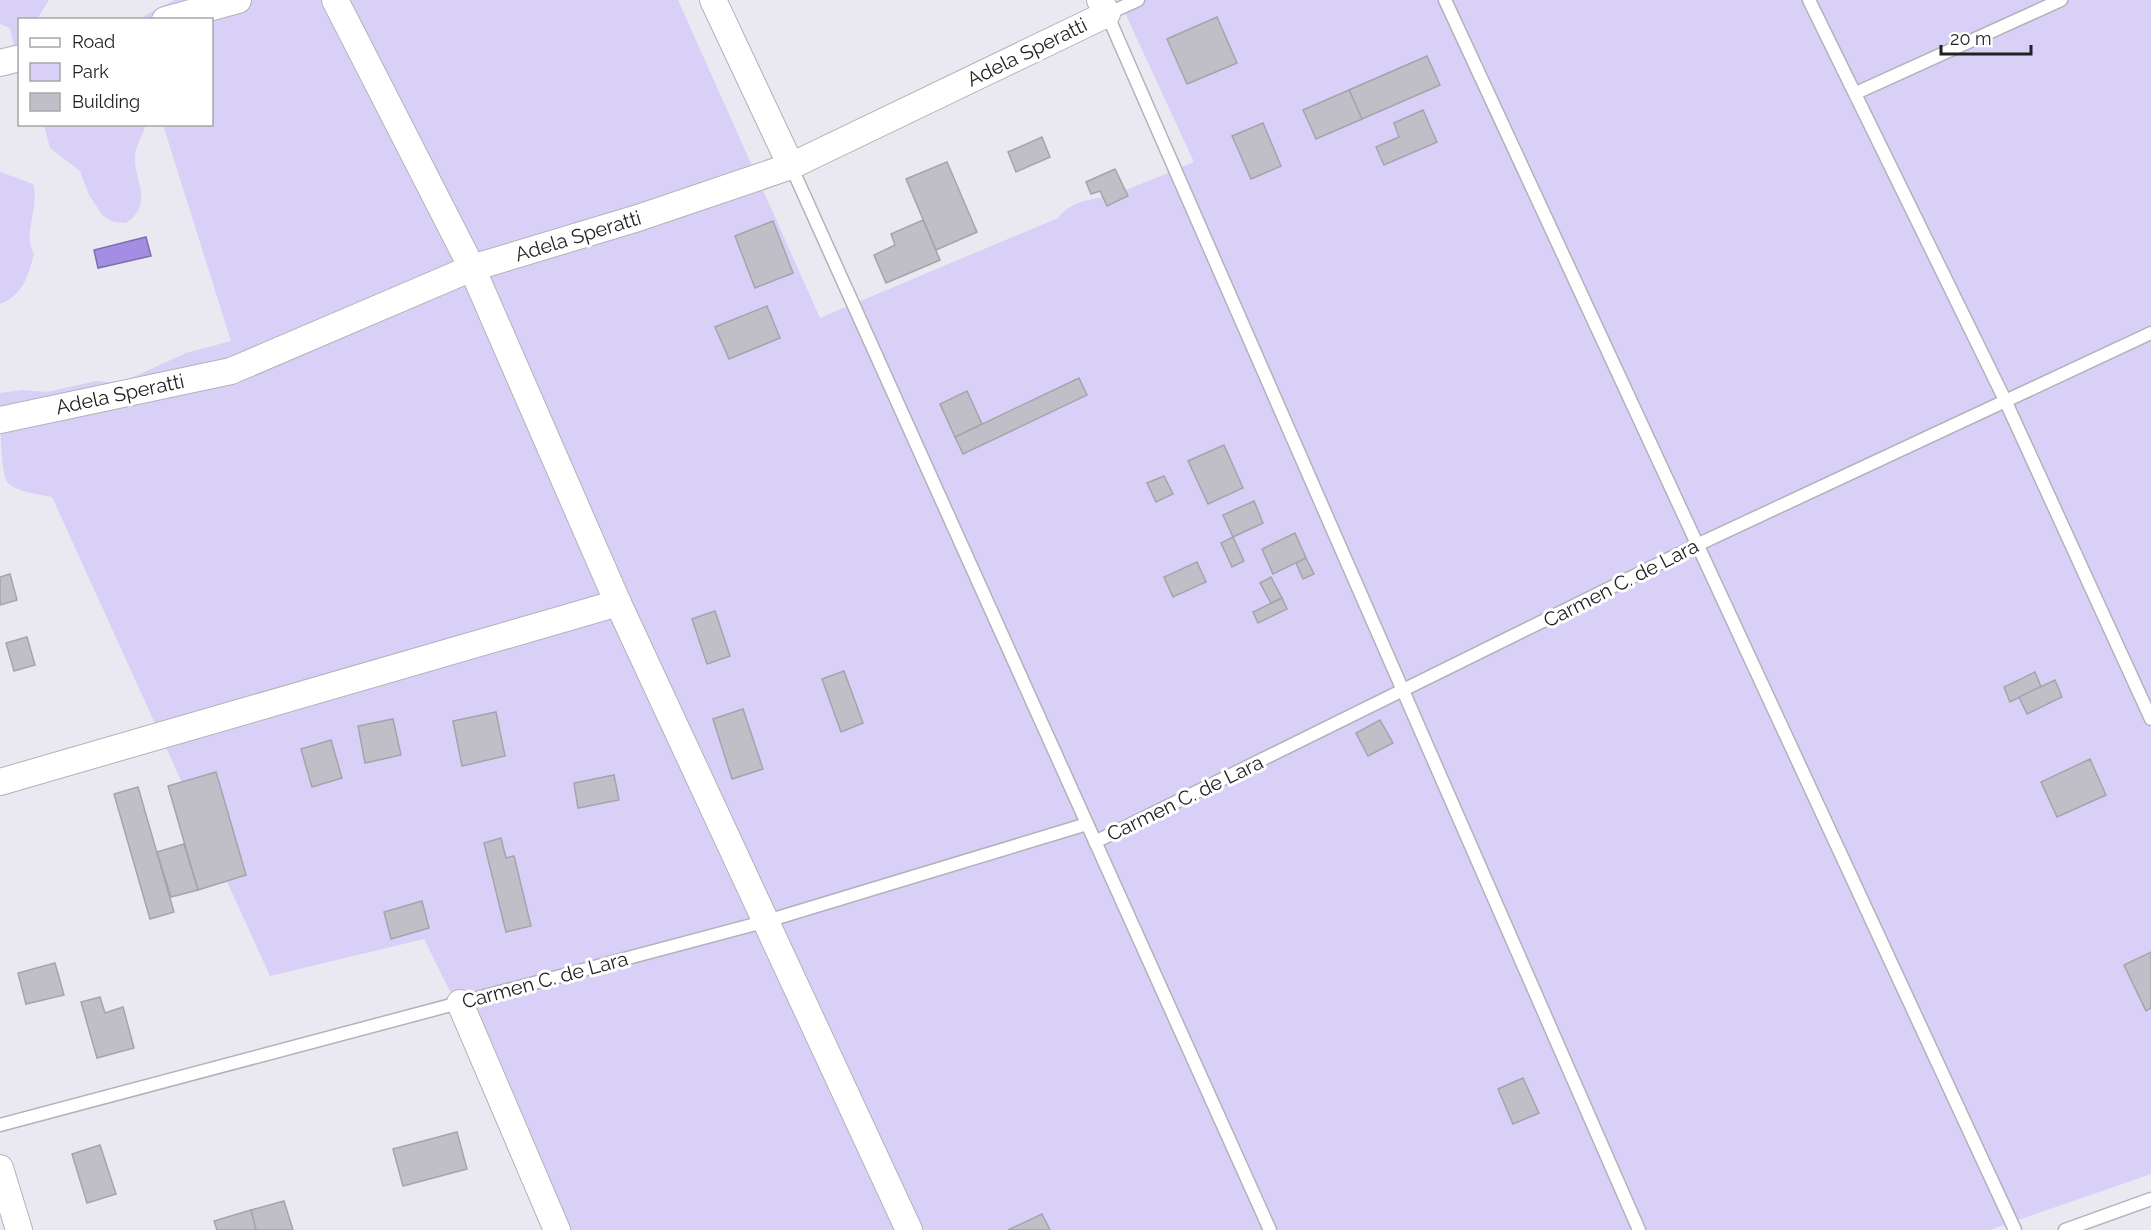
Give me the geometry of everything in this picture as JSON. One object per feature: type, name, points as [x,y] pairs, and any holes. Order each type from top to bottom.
[{"type":"street","points":[[172,18],[238,0]]},
{"type":"street","points":[[335,0],[472,268],[618,603],[909,1230]]},
{"type":"street","points":[[714,0],[790,166]]},
{"type":"street","name":"Adela Speratti","points":[[0,420],[231,371],[472,268],[638,219],[790,166],[1104,7]]},
{"type":"street","points":[[0,63],[18,58]]},
{"type":"street","points":[[0,782],[618,603]]},
{"type":"street","points":[[460,1003],[557,1230]]},
{"type":"street","points":[[0,1168],[19,1230]]},
{"type":"lane","name":"Adela Speratti","points":[[1104,7],[1138,0]]},
{"type":"lane","points":[[1445,0],[2015,1230]]},
{"type":"lane","points":[[1809,0],[2005,400],[2151,720]]},
{"type":"lane","points":[[1856,93],[2061,0]]},
{"type":"lane","points":[[1104,7],[1639,1230]]},
{"type":"lane","points":[[790,166],[1270,1230]]},
{"type":"lane","name":"Carmen C. de Lara","points":[[1095,842],[1404,692],[1699,544],[2151,333]]},
{"type":"lane","name":"Carmen C. de Lara","points":[[0,1125],[767,921],[1087,824]]},
{"type":"lane","points":[[2065,1230],[2151,1199]]},
{"type":"green space","points":[[0,0],[49,0],[38,18],[18,18],[18,64],[10,28],[0,24]]},
{"type":"green space","points":[[174,0],[678,0],[820,318],[1058,218],[1072,206],[1115,194],[1194,162],[1119,0],[2151,0],[2151,1174],[1989,1230],[568,1230],[424,939],[270,976],[52,497],[16,488],[7,482],[1,440],[0,393],[22,390],[47,392],[96,381],[120,383],[186,353],[231,341],[163,126],[213,126],[213,18],[141,18]]},
{"type":"green space","points":[[44,126],[146,126],[135,153],[141,200],[140,208],[135,215],[126,223],[114,222],[103,216],[89,195],[80,171],[50,148]]},
{"type":"green space","points":[[0,172],[33,184],[35,193],[30,229],[34,254],[29,270],[19,290],[0,304]]},
{"type":"shaded area","points":[[146,237],[151,256],[98,268],[94,250]]},
{"type":"building","points":[[1217,17],[1237,63],[1187,84],[1167,39]]},
{"type":"building","points":[[1427,56],[1440,85],[1362,119],[1349,90]]},
{"type":"building","points":[[1349,90],[1362,119],[1316,139],[1303,110]]},
{"type":"building","points":[[1423,110],[1437,142],[1384,165],[1376,147],[1399,137],[1394,123]]},
{"type":"building","points":[[1263,123],[1281,166],[1251,179],[1232,136]]},
{"type":"building","points":[[1042,137],[1050,157],[1016,172],[1008,152]]},
{"type":"building","points":[[947,162],[977,232],[936,250],[906,179]]},
{"type":"building","points":[[1115,169],[1128,196],[1107,206],[1100,191],[1091,194],[1086,182]]},
{"type":"building","points":[[923,220],[940,260],[886,283],[874,255],[895,245],[891,234]]},
{"type":"building","points":[[773,221],[793,273],[755,288],[735,236]]},
{"type":"building","points":[[767,306],[780,338],[729,359],[715,327]]},
{"type":"building","points":[[1079,378],[1087,395],[963,454],[955,437]]},
{"type":"building","points":[[967,391],[982,424],[955,437],[940,404]]},
{"type":"building","points":[[1224,445],[1243,488],[1208,504],[1188,461]]},
{"type":"building","points":[[1164,476],[1173,494],[1156,502],[1147,483]]},
{"type":"building","points":[[1254,501],[1263,523],[1233,537],[1223,515]]},
{"type":"building","points":[[1295,533],[1306,558],[1273,574],[1262,549]]},
{"type":"building","points":[[1233,537],[1244,561],[1232,567],[1221,543]]},
{"type":"building","points":[[1306,558],[1314,574],[1303,579],[1296,563]]},
{"type":"building","points":[[1197,562],[1206,582],[1173,597],[1164,577]]},
{"type":"building","points":[[10,574],[17,600],[0,605],[0,577]]},
{"type":"building","points":[[1271,577],[1282,598],[1271,603],[1260,583]]},
{"type":"building","points":[[1282,598],[1287,609],[1258,623],[1253,612]]},
{"type":"building","points":[[715,611],[730,656],[707,664],[692,619]]},
{"type":"building","points":[[27,637],[35,665],[14,671],[6,643]]},
{"type":"building","points":[[844,671],[863,723],[841,732],[822,679]]},
{"type":"building","points":[[2035,672],[2041,687],[2010,702],[2004,687]]},
{"type":"building","points":[[2055,680],[2062,697],[2027,714],[2019,697]]},
{"type":"building","points":[[743,709],[763,769],[732,779],[713,719]]},
{"type":"building","points":[[496,712],[505,756],[462,766],[453,721]]},
{"type":"building","points":[[393,719],[401,755],[365,763],[358,726]]},
{"type":"building","points":[[1380,720],[1393,743],[1368,756],[1356,733]]},
{"type":"building","points":[[331,740],[342,778],[312,787],[301,749]]},
{"type":"building","points":[[2090,759],[2106,795],[2057,817],[2041,782]]},
{"type":"building","points":[[216,772],[246,875],[198,890],[168,786]]},
{"type":"building","points":[[614,775],[619,800],[578,808],[574,783]]},
{"type":"building","points":[[138,787],[174,912],[150,919],[114,794]]},
{"type":"building","points":[[501,838],[506,858],[514,856],[531,926],[506,932],[484,843]]},
{"type":"building","points":[[184,844],[198,890],[171,897],[157,852]]},
{"type":"building","points":[[422,901],[429,928],[391,939],[384,912]]},
{"type":"building","points":[[2151,952],[2151,1008],[2146,1011],[2124,965]]},
{"type":"building","points":[[55,963],[64,995],[26,1004],[18,973]]},
{"type":"building","points":[[100,997],[105,1013],[123,1007],[134,1048],[97,1058],[81,1002]]},
{"type":"building","points":[[1523,1078],[1539,1113],[1513,1124],[1498,1089]]},
{"type":"building","points":[[457,1132],[467,1169],[403,1186],[393,1149]]},
{"type":"building","points":[[100,1145],[116,1194],[87,1203],[72,1154]]},
{"type":"building","points":[[284,1201],[293,1230],[256,1230],[251,1210]]},
{"type":"building","points":[[251,1210],[256,1230],[217,1230],[214,1221]]},
{"type":"building","points":[[1042,1214],[1050,1230],[1008,1230]]}]
